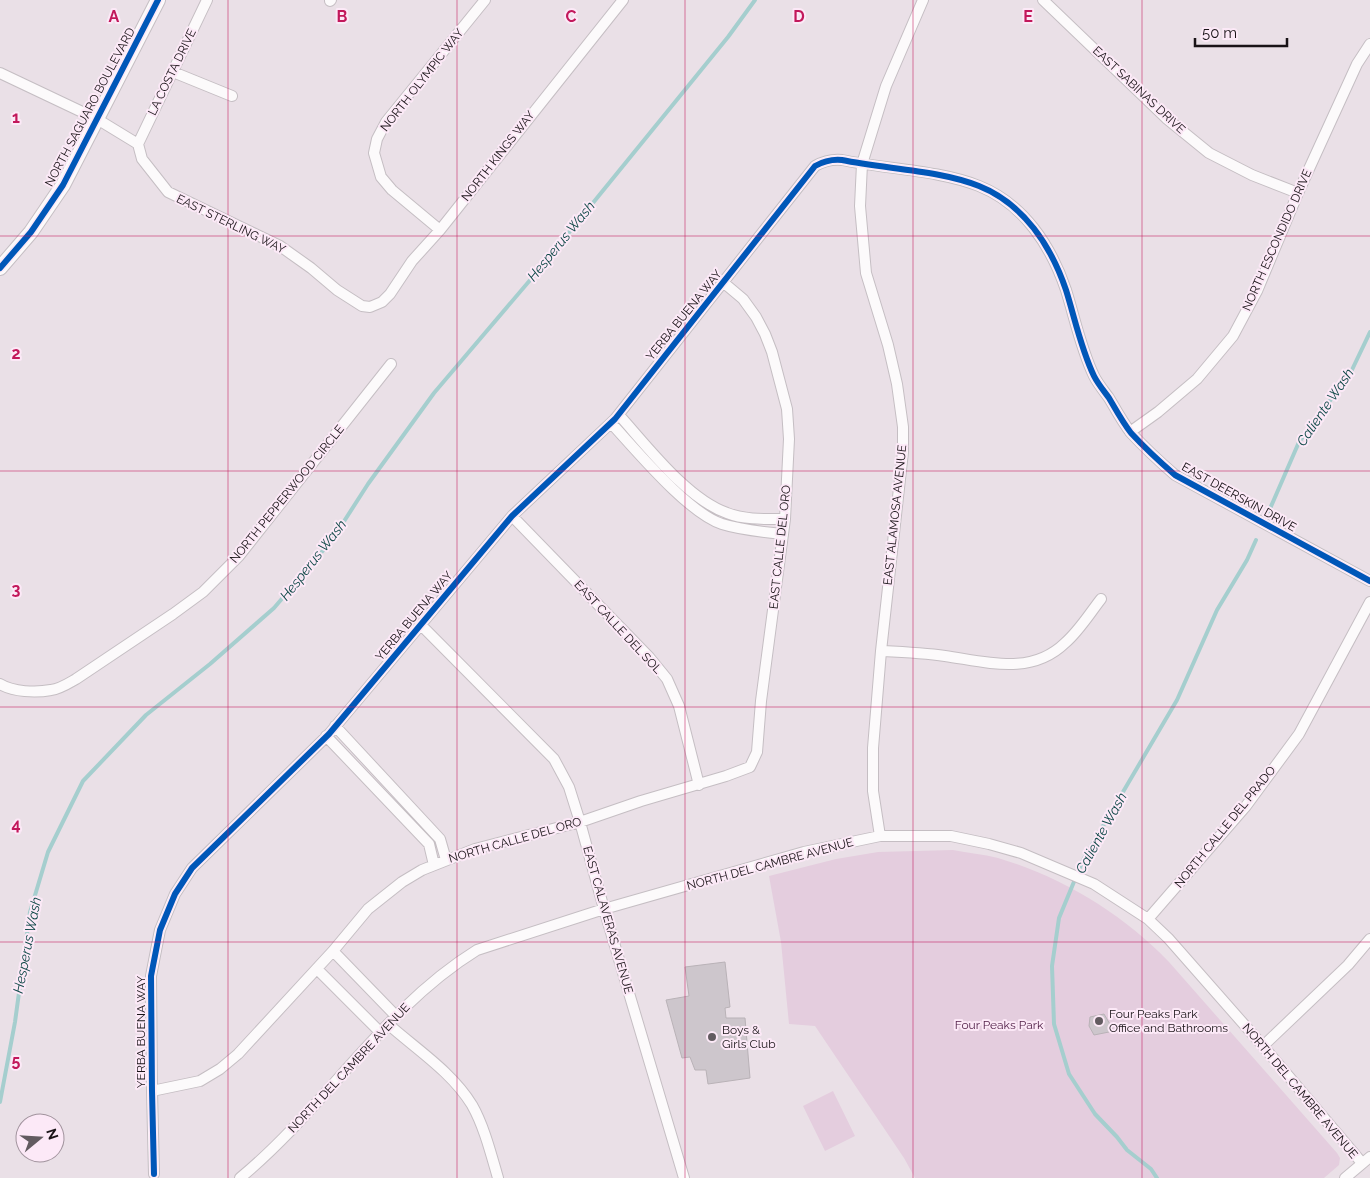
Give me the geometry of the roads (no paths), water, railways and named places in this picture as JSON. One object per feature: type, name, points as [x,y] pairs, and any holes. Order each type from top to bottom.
[{"type":"main road","name":"NORTH SAGUARO BOULEVARD","points":[[0,268],[31,232],[63,185],[158,0]]},
{"type":"street","name":"LA COSTA DRIVE","points":[[138,144],[207,0]]},
{"type":"street","name":"NORTH OLYMPIC WAY","points":[[440,230],[392,190],[381,177],[374,153],[377,139],[386,122],[486,0]]},
{"type":"street","name":"NORTH KINGS WAY","points":[[370,307],[382,302],[390,294],[412,261],[440,230],[623,0]]},
{"type":"street","name":"EAST ALAMOSA AVENUE","points":[[880,836],[873,791],[873,748],[881,651],[903,452],[897,384],[888,345],[866,273],[860,206],[862,164],[886,86],[923,0]]},
{"type":"street","name":"EAST SABINAS DRIVE","points":[[1043,0],[1166,118],[1209,153],[1252,175],[1298,193]]},
{"type":"street","name":"NORTH ESCONDIDO DRIVE","points":[[1130,432],[1158,412],[1197,379],[1233,336],[1256,291],[1357,64],[1370,44]]},
{"type":"street","points":[[173,72],[232,96]]},
{"type":"street","points":[[0,73],[96,119],[138,144]]},
{"type":"street","name":"EAST STERLING WAY","points":[[138,144],[142,159],[168,192],[280,246],[355,303],[370,307]]},
{"type":"street","name":"YERBA BUENA WAY","points":[[154,1174],[151,976],[160,930],[175,894],[192,868],[326,736],[512,516],[619,414],[815,166],[833,159],[862,164]]},
{"type":"street","name":"EAST DEERSKIN DRIVE","points":[[862,164],[954,178],[980,186],[1022,213],[1036,230],[1052,257],[1065,290],[1079,338],[1095,377],[1130,432],[1156,459],[1175,475],[1370,580]]},
{"type":"street","name":"EAST CALLE DEL ORO","points":[[724,283],[743,299],[756,317],[768,343],[780,379],[786,409],[788,439],[785,519],[761,701],[757,752],[750,767]]},
{"type":"street","name":"NORTH PEPPERWOOD CIRCLE","points":[[0,684],[25,690],[52,690],[60,687],[76,679],[203,592],[239,556],[391,364]]},
{"type":"street","points":[[619,414],[680,482],[707,504],[728,514],[752,518],[785,519]]},
{"type":"street","points":[[610,423],[673,490],[703,514],[720,524],[783,534]]},
{"type":"street","name":"EAST CALLE DEL SOL","points":[[512,516],[642,650],[667,680],[682,715],[699,785]]},
{"type":"street","points":[[881,651],[945,656],[1006,665],[1028,664],[1054,652],[1066,643],[1101,599]]},
{"type":"street","name":"NORTH CALLE DEL PRADO","points":[[1148,919],[1246,806],[1299,734],[1370,602]]},
{"type":"street","name":"EAST CALAVERAS AVENUE","points":[[421,625],[554,759],[569,787],[684,1178]]},
{"type":"street","points":[[335,726],[440,839],[446,860]]},
{"type":"street","points":[[326,736],[429,844],[434,865]]},
{"type":"street","name":"NORTH CALLE DEL ORO","points":[[152,1090],[200,1081],[220,1069],[238,1054],[333,951],[368,909],[402,882],[434,865],[475,849],[580,822],[750,767]]},
{"type":"street","name":"NORTH DEL CAMBRE AVENUE","points":[[240,1178],[308,1114],[396,1016],[439,977],[477,950],[604,909],[804,852],[880,836],[951,836],[1021,853],[1094,884],[1148,919],[1168,938],[1366,1160]]},
{"type":"street","points":[[1263,1046],[1348,965],[1370,938]]},
{"type":"street","points":[[333,951],[396,1016]]},
{"type":"street","points":[[316,968],[380,1032]]},
{"type":"street","points":[[388,1024],[449,1076],[472,1105],[489,1145],[498,1178]]},
{"type":"street","points":[[1345,1178],[1366,1160]]},
{"type":"waterway","name":"Hesperus Wash","points":[[0,1102],[15,1022],[30,912],[48,852],[83,781],[146,715],[210,664],[274,608],[332,540],[368,484],[434,393],[531,279],[728,37],[755,0]]},
{"type":"waterway","name":"Caliente Wash","points":[[1269,511],[1299,442],[1350,374],[1370,332]]},
{"type":"waterway","name":"Caliente Wash","points":[[1157,1178],[1151,1169],[1127,1150],[1095,1114],[1069,1074],[1054,1024],[1052,966],[1059,918],[1083,860],[1177,700],[1217,610],[1247,560],[1256,540]]},
{"type":"place","name":"Four Peaks Park Office and Bathrooms","points":[[1099,1021]]},
{"type":"place","name":"Boys & Girls Club","points":[[712,1037]]},
{"type":"park label","name":"Four Peaks Park","points":[[999,1025]]}]
